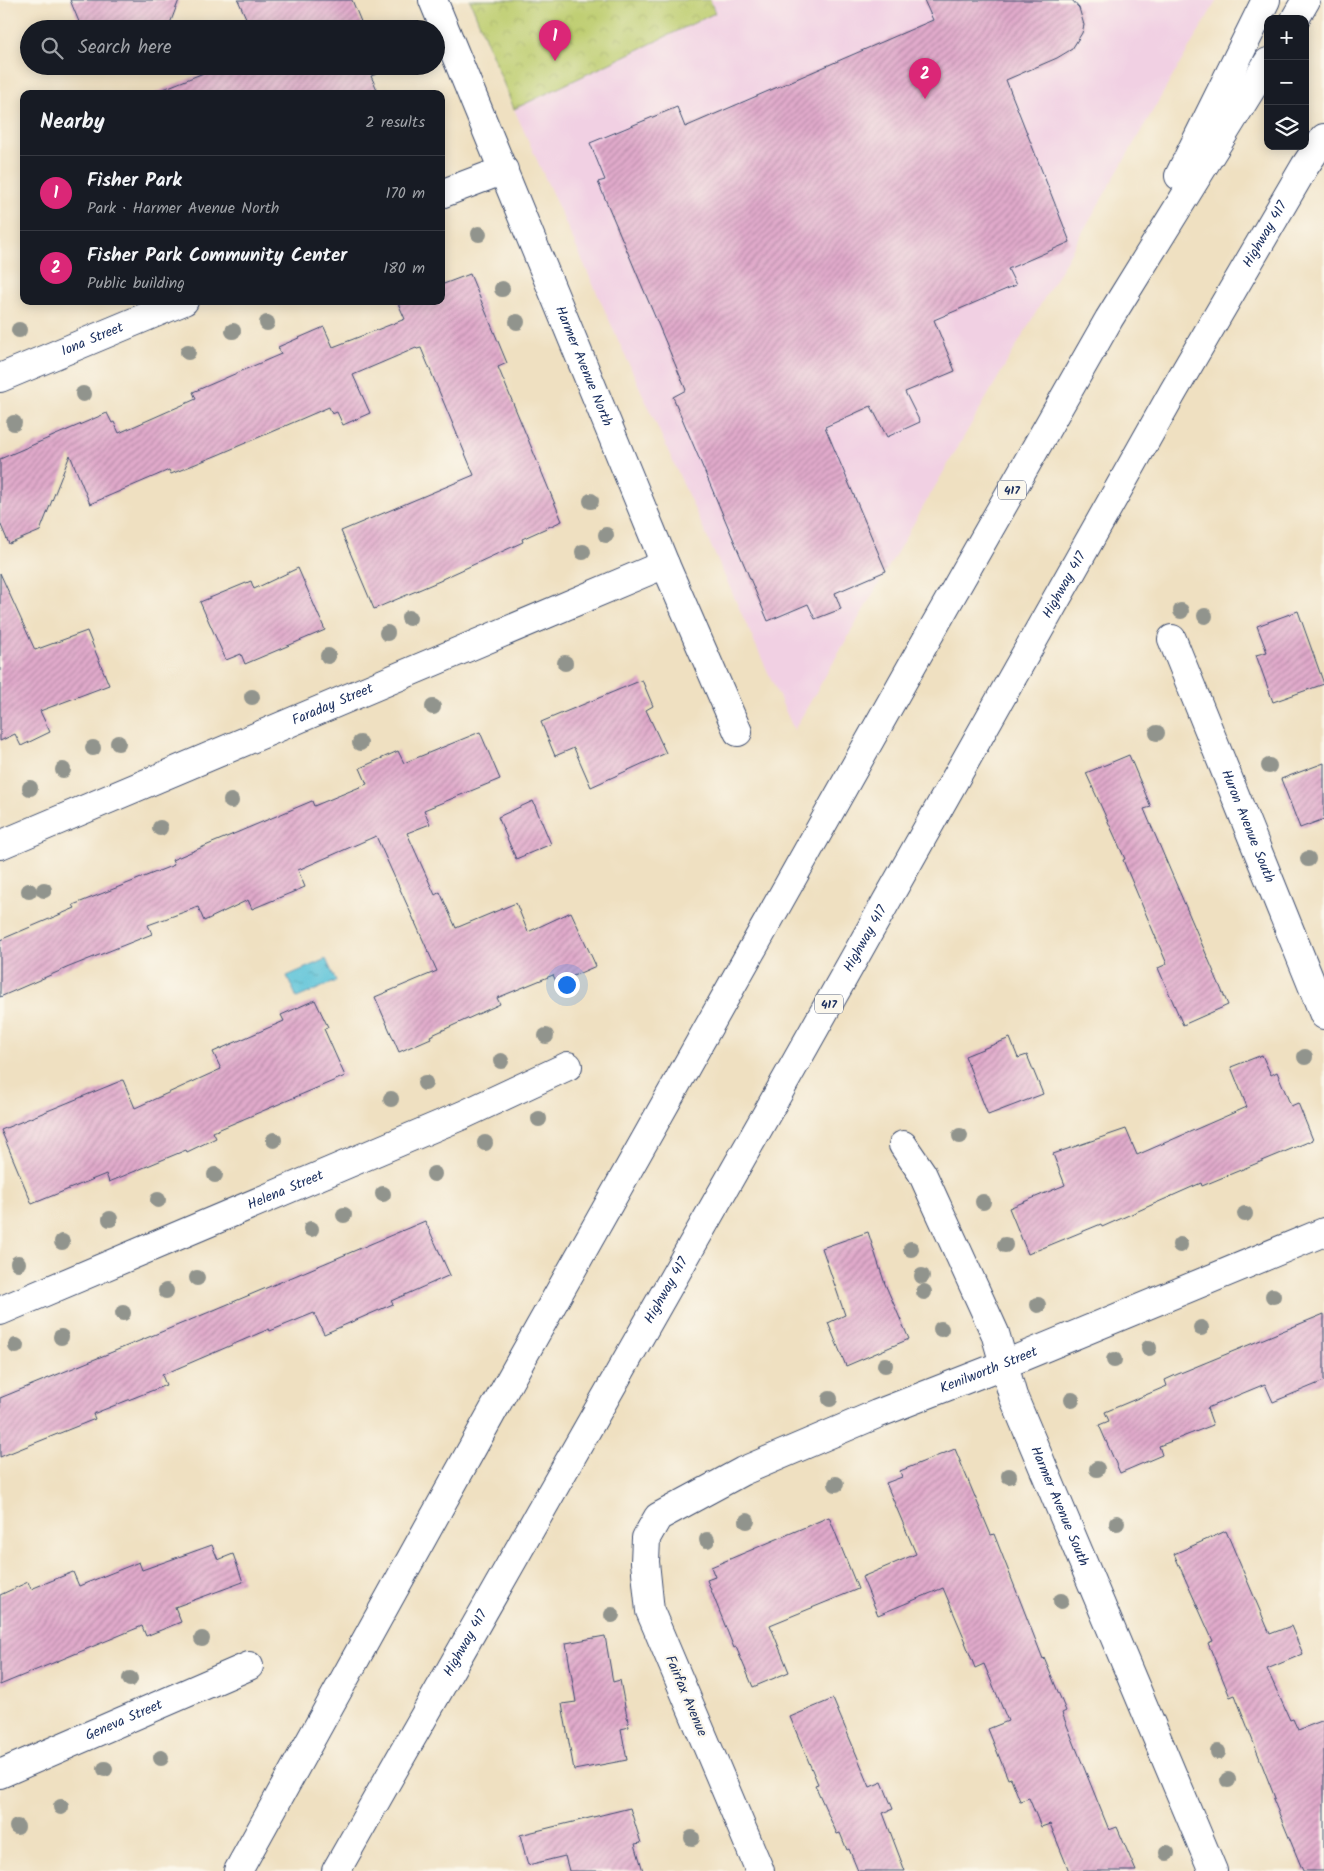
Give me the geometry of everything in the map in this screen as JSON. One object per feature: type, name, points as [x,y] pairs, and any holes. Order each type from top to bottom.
[{"type":"main road","name":"Harmer Avenue North","points":[[433,0],[441,20]]},
{"type":"main road","points":[[1109,319],[1266,0]]},
{"type":"main road","points":[[1297,15],[1306,0]]},
{"type":"main road","name":"Harmer Avenue North","points":[[445,29],[665,564],[738,732]]},
{"type":"main road","name":"417","points":[[238,1871],[520,1362],[1109,319],[1264,68]]},
{"type":"main road","name":"Highway 417","points":[[336,1871],[770,1108],[1173,392],[1305,166],[1324,138]]},
{"type":"main road","points":[[445,192],[504,170]]},
{"type":"main road","name":"Iona Street","points":[[0,378],[174,305]]},
{"type":"main road","name":"Faraday Street","points":[[0,845],[665,564]]},
{"type":"main road","name":"Huron Avenue South","points":[[1172,639],[1324,1015]]},
{"type":"main road","name":"Helena Street","points":[[0,1311],[463,1115],[568,1066]]},
{"type":"main road","name":"Harmer Avenue South","points":[[903,1145],[922,1173],[995,1333],[1013,1396],[1213,1871]]},
{"type":"main road","name":"Kenilworth Street","points":[[658,1517],[743,1472],[877,1414],[1005,1364],[1324,1232]]},
{"type":"main road","name":"Fairfax Avenue","points":[[658,1517],[646,1538],[645,1562],[650,1611],[760,1871]]},
{"type":"main road","name":"Geneva Street","points":[[0,1774],[249,1666]]},
{"type":"shaded area","points":[[710,0],[1217,0],[794,730],[514,109],[715,13]]},
{"type":"green space","points":[[470,0],[710,0],[715,13],[514,109]]},
{"type":"water","points":[[326,959],[336,981],[297,998],[287,976]]},
{"type":"building","points":[[70,0],[179,0],[171,20],[78,20]]},
{"type":"building","points":[[238,0],[352,0],[360,20],[247,20]]},
{"type":"building","points":[[924,0],[1072,0],[1079,8],[1084,25],[1082,33],[1072,49],[1057,58],[1006,80],[1070,242],[1008,269],[1016,285],[934,320],[955,371],[905,392],[920,422],[887,437],[871,406],[825,427],[886,571],[835,593],[841,609],[815,619],[808,604],[768,621],[673,397],[686,390],[598,182],[605,180],[590,143],[677,107],[685,127],[933,20]]},
{"type":"building","points":[[198,75],[374,75],[371,76],[377,90],[161,90]]},
{"type":"building","points":[[470,274],[507,363],[498,367],[562,521],[522,539],[523,542],[442,580],[374,609],[341,531],[474,475],[421,348],[416,348],[353,375],[370,413],[343,425],[337,412],[332,414],[329,407],[171,474],[169,470],[90,504],[70,455],[40,531],[9,544],[0,523],[0,459],[107,413],[119,433],[196,399],[193,392],[281,354],[278,347],[324,327],[333,347],[405,319],[399,305],[445,305],[445,283]]},
{"type":"building","points":[[298,568],[325,630],[245,664],[241,654],[226,660],[200,602],[251,581],[254,589]]},
{"type":"building","points":[[0,573],[35,650],[87,631],[109,685],[40,711],[50,732],[21,746],[15,734],[0,741]]},
{"type":"building","points":[[1298,611],[1324,684],[1273,702],[1256,655],[1267,652],[1257,626]]},
{"type":"building","points":[[642,680],[653,706],[646,710],[666,753],[591,787],[574,748],[555,756],[541,722]]},
{"type":"building","points":[[480,732],[500,779],[424,810],[430,824],[407,833],[435,895],[440,892],[456,928],[516,903],[528,932],[571,912],[596,966],[557,983],[553,975],[497,998],[500,1004],[399,1052],[375,997],[437,971],[376,836],[298,870],[305,887],[252,909],[248,900],[204,921],[198,907],[148,925],[152,934],[0,997],[0,940],[75,908],[73,905],[174,865],[172,860],[312,801],[314,806],[367,784],[360,768],[398,751],[404,763]]},
{"type":"building","points":[[1129,755],[1151,807],[1144,809],[1228,1005],[1183,1025],[1158,968],[1167,964],[1123,860],[1125,859],[1086,773]]},
{"type":"building","points":[[1324,763],[1324,819],[1300,828],[1281,779]]},
{"type":"building","points":[[533,801],[551,844],[516,859],[498,817]]},
{"type":"building","points":[[315,1000],[328,1027],[324,1029],[345,1076],[213,1132],[216,1138],[187,1152],[186,1150],[109,1182],[106,1174],[32,1204],[1,1130],[123,1080],[135,1108],[221,1069],[213,1052],[284,1021],[281,1015]]},
{"type":"building","points":[[1010,1038],[1018,1058],[1027,1055],[1043,1094],[988,1115],[965,1056]]},
{"type":"building","points":[[1262,1055],[1271,1075],[1277,1072],[1291,1106],[1298,1103],[1313,1140],[1202,1186],[1201,1183],[1102,1227],[1101,1224],[1028,1254],[1009,1208],[1065,1185],[1053,1154],[1126,1129],[1137,1155],[1247,1107],[1231,1067]]},
{"type":"building","points":[[425,1221],[450,1275],[391,1301],[393,1304],[324,1334],[314,1313],[270,1331],[269,1329],[162,1375],[166,1385],[93,1414],[95,1419],[0,1457],[0,1398]]},
{"type":"building","points":[[868,1232],[885,1284],[909,1339],[846,1366],[828,1323],[845,1315],[822,1248]]},
{"type":"building","points":[[1324,1314],[1324,1381],[1273,1402],[1265,1384],[1207,1408],[1213,1425],[1159,1446],[1162,1455],[1120,1473],[1099,1425],[1109,1421],[1105,1412],[1167,1386],[1165,1380],[1178,1374]]},
{"type":"building","points":[[955,1449],[991,1535],[994,1534],[1043,1659],[1066,1711],[1062,1713],[1109,1830],[1117,1827],[1136,1871],[1069,1871],[1050,1824],[1041,1827],[1029,1798],[1020,1801],[1011,1778],[1008,1779],[988,1729],[1008,1721],[984,1664],[975,1668],[943,1588],[878,1615],[862,1577],[916,1554],[886,1483],[902,1477],[900,1471]]},
{"type":"building","points":[[829,1517],[858,1589],[770,1625],[789,1672],[753,1687],[736,1647],[734,1648],[707,1580],[715,1577],[711,1567]]},
{"type":"building","points":[[1226,1531],[1270,1634],[1291,1626],[1303,1654],[1267,1669],[1290,1720],[1293,1719],[1298,1730],[1324,1720],[1324,1871],[1303,1871],[1273,1799],[1275,1798],[1235,1695],[1230,1697],[1208,1643],[1213,1641],[1174,1554]]},
{"type":"building","points":[[212,1545],[218,1560],[233,1554],[243,1582],[175,1607],[181,1622],[146,1636],[142,1626],[0,1685],[0,1595],[28,1582],[31,1589],[73,1572],[79,1586],[139,1562],[142,1570]]},
{"type":"building","points":[[605,1636],[613,1682],[620,1680],[629,1727],[621,1729],[627,1760],[574,1770],[562,1704],[576,1702],[566,1643]]},
{"type":"building","points":[[833,1699],[870,1787],[882,1782],[893,1809],[883,1813],[905,1871],[858,1871],[840,1833],[837,1834],[815,1785],[818,1784],[790,1717]]},
{"type":"building","points":[[630,1808],[641,1843],[635,1844],[643,1871],[569,1871],[565,1856],[528,1865],[520,1835]]},
{"type":"place","name":"Fisher Park","points":[[555,61]]},
{"type":"place","name":"Fisher Park Community Center","points":[[925,99]]}]
